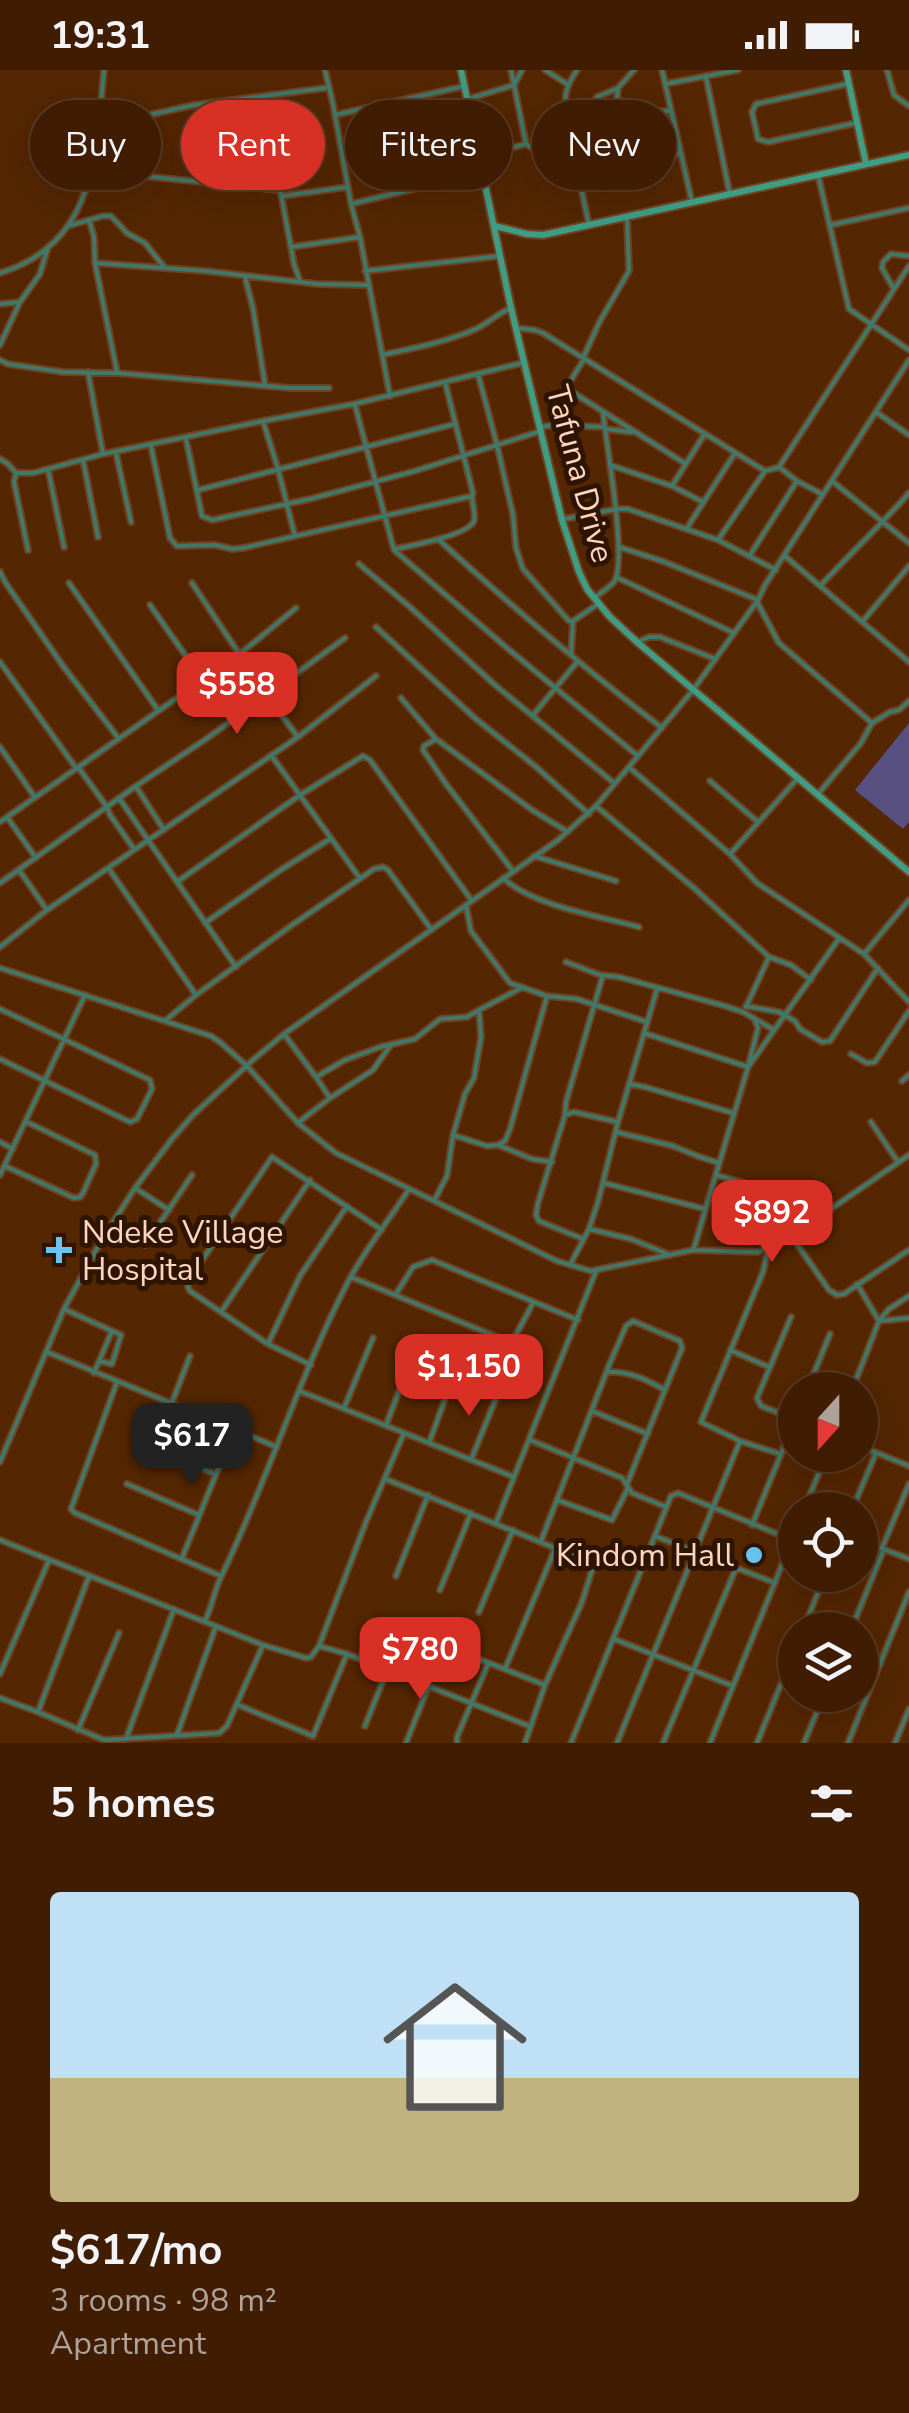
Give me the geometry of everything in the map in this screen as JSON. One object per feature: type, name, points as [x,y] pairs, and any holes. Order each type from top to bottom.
[{"type":"main road","name":"Tafuna Drive","points":[[461,70],[468,99]]},
{"type":"main road","points":[[846,70],[866,164]]},
{"type":"main road","points":[[494,226],[543,235],[909,155]]},
{"type":"main road","name":"Tafuna Drive","points":[[486,190],[510,308],[562,520],[583,582],[596,601],[637,642],[909,872]]},
{"type":"street","points":[[101,100],[104,70]]},
{"type":"street","points":[[325,70],[345,175]]},
{"type":"street","points":[[511,70],[526,144],[532,149]]},
{"type":"street","points":[[468,99],[514,85],[522,70]]},
{"type":"street","points":[[545,70],[567,84]]},
{"type":"street","points":[[565,100],[567,84],[577,70]]},
{"type":"street","points":[[595,100],[618,88],[634,70]]},
{"type":"street","points":[[662,70],[668,100]]},
{"type":"street","points":[[665,84],[738,70]]},
{"type":"street","points":[[887,70],[894,95],[909,106]]},
{"type":"street","points":[[706,77],[730,195]]},
{"type":"street","points":[[848,83],[759,102],[752,112],[758,139],[768,142],[856,123]]},
{"type":"street","points":[[335,115],[465,86]]},
{"type":"street","points":[[161,112],[327,88]]},
{"type":"street","points":[[618,88],[620,100]]},
{"type":"street","points":[[263,97],[300,282]]},
{"type":"street","points":[[676,137],[692,202]]},
{"type":"street","points":[[512,148],[526,144]]},
{"type":"street","points":[[676,155],[680,154]]},
{"type":"street","points":[[818,174],[849,309],[909,350]]},
{"type":"street","points":[[161,179],[281,193],[345,187]]},
{"type":"street","points":[[0,273],[48,247],[68,226],[86,190]]},
{"type":"street","points":[[348,190],[390,396]]},
{"type":"street","points":[[350,204],[409,190]]},
{"type":"street","points":[[581,190],[589,225]]},
{"type":"street","points":[[831,225],[909,208]]},
{"type":"street","points":[[68,226],[111,216],[130,236],[145,244],[165,268]]},
{"type":"street","points":[[627,218],[629,270],[568,388],[686,464]]},
{"type":"street","points":[[88,220],[117,373]]},
{"type":"street","points":[[292,246],[360,237]]},
{"type":"street","points":[[0,345],[20,302],[40,274],[48,247]]},
{"type":"street","points":[[894,289],[882,268],[883,262],[892,254],[909,256]]},
{"type":"street","points":[[365,271],[500,256]]},
{"type":"street","points":[[95,263],[317,284],[368,285]]},
{"type":"street","points":[[516,328],[535,330],[765,471],[779,468],[909,266]]},
{"type":"street","points":[[246,277],[265,385]]},
{"type":"street","points":[[0,304],[20,302]]},
{"type":"street","points":[[382,355],[445,341],[482,326],[510,308]]},
{"type":"street","points":[[0,360],[63,372],[329,388]]},
{"type":"street","points":[[0,1462],[64,1309],[101,1241],[172,1140],[284,1034],[568,832],[596,806],[694,690],[758,602],[876,412],[906,373],[909,360]]},
{"type":"street","points":[[0,460],[16,473],[32,473],[103,454],[390,396],[524,362]]},
{"type":"street","points":[[2,368],[8,364]]},
{"type":"street","points":[[88,372],[103,454]]},
{"type":"street","points":[[478,374],[498,445],[522,570],[569,621],[574,621]]},
{"type":"street","points":[[394,550],[471,526],[475,520],[465,456],[445,382]]},
{"type":"street","points":[[354,404],[394,550],[638,756]]},
{"type":"street","points":[[571,655],[574,621],[616,577],[617,509],[603,412]]},
{"type":"street","points":[[876,412],[909,435]]},
{"type":"street","points":[[263,421],[294,536]]},
{"type":"street","points":[[198,490],[455,424]]},
{"type":"street","points":[[185,438],[202,516],[208,520],[287,505],[465,456],[554,425],[636,432]]},
{"type":"street","points":[[672,486],[704,434]]},
{"type":"street","points":[[151,446],[174,544],[232,549],[472,496]]},
{"type":"street","points":[[116,453],[131,522]]},
{"type":"street","points":[[687,528],[735,453]]},
{"type":"street","points":[[83,460],[98,538]]},
{"type":"street","points":[[609,464],[672,486],[702,502]]},
{"type":"street","points":[[48,468],[64,547]]},
{"type":"street","points":[[779,468],[824,495]]},
{"type":"street","points":[[718,540],[765,471]]},
{"type":"street","points":[[16,473],[14,482],[28,550]]},
{"type":"street","points":[[750,555],[798,481]]},
{"type":"street","points":[[832,482],[909,544]]},
{"type":"street","points":[[821,586],[909,493]]},
{"type":"street","points":[[562,520],[628,509],[718,540],[776,570]]},
{"type":"street","points":[[438,538],[526,620],[662,728]]},
{"type":"street","points":[[619,548],[662,561],[758,602],[778,642],[872,723]]},
{"type":"street","points":[[785,556],[909,662]]},
{"type":"street","points":[[360,564],[494,685],[615,784]]},
{"type":"street","points":[[862,622],[909,566]]},
{"type":"street","points":[[0,572],[63,666],[119,738]]},
{"type":"street","points":[[616,577],[734,633]]},
{"type":"street","points":[[69,583],[158,710]]},
{"type":"street","points":[[192,583],[298,737]]},
{"type":"street","points":[[150,605],[203,680]]},
{"type":"street","points":[[0,822],[241,653],[296,608]]},
{"type":"street","points":[[376,627],[588,814]]},
{"type":"street","points":[[637,642],[660,637],[715,659]]},
{"type":"street","points":[[0,883],[345,638]]},
{"type":"street","points":[[532,716],[578,661]]},
{"type":"street","points":[[0,662],[135,851]]},
{"type":"street","points":[[0,947],[47,910],[298,737],[376,676]]},
{"type":"street","points":[[400,698],[436,739],[568,832]]},
{"type":"street","points":[[818,794],[861,743],[872,723],[909,701]]},
{"type":"street","points":[[436,739],[423,750],[514,871]]},
{"type":"street","points":[[0,748],[34,796]]},
{"type":"street","points":[[270,755],[359,877]]},
{"type":"street","points":[[178,882],[360,756],[366,757],[472,900]]},
{"type":"street","points":[[629,767],[758,882],[864,954],[909,1002]]},
{"type":"street","points":[[730,854],[798,778]]},
{"type":"street","points":[[710,781],[758,822]]},
{"type":"street","points":[[136,786],[164,830]]},
{"type":"street","points":[[119,798],[236,967]]},
{"type":"street","points":[[596,806],[769,957],[791,965],[811,980]]},
{"type":"street","points":[[7,816],[36,858]]},
{"type":"street","points":[[205,924],[330,839]]},
{"type":"street","points":[[534,856],[616,881]]},
{"type":"street","points":[[166,1020],[196,994],[359,877],[379,867],[388,870],[432,930]]},
{"type":"street","points":[[109,869],[196,994]]},
{"type":"street","points":[[18,870],[47,910]]},
{"type":"street","points":[[503,878],[516,889],[543,900],[639,927]]},
{"type":"street","points":[[864,954],[909,900]]},
{"type":"street","points":[[466,905],[471,931],[510,983],[547,996],[596,1004],[647,1022]]},
{"type":"street","points":[[748,1066],[839,939]]},
{"type":"street","points":[[745,1009],[769,957]]},
{"type":"street","points":[[566,962],[575,968],[619,976],[657,989],[745,1009],[770,1009],[784,1014],[800,1030],[822,1042],[830,1041],[878,968]]},
{"type":"street","points":[[0,968],[211,1036],[247,1066],[298,1123],[336,1153],[586,1271],[693,1250],[758,1252],[792,1236],[909,1155]]},
{"type":"street","points":[[583,1239],[544,1224],[536,1215],[603,975]]},
{"type":"street","points":[[316,1077],[345,1060],[414,1039],[440,1019],[467,1017],[520,988]]},
{"type":"street","points":[[570,1266],[589,1228],[657,989]]},
{"type":"street","points":[[0,1175],[85,995]]},
{"type":"street","points":[[498,1145],[510,1129],[547,996]]},
{"type":"street","points":[[0,1009],[150,1080],[152,1088],[137,1119],[130,1122],[0,1059]]},
{"type":"street","points":[[745,1009],[775,1030]]},
{"type":"street","points":[[434,1201],[447,1176],[453,1135],[474,1078],[482,1037],[478,1010]]},
{"type":"street","points":[[851,1054],[866,1064],[875,1062],[909,1011]]},
{"type":"street","points":[[693,1250],[758,1028],[754,1018]]},
{"type":"street","points":[[644,1033],[748,1066]]},
{"type":"street","points":[[284,1034],[330,1098]]},
{"type":"street","points":[[298,1123],[373,1070],[391,1045]]},
{"type":"street","points":[[902,1081],[909,1075]]},
{"type":"street","points":[[629,1084],[733,1113]]},
{"type":"street","points":[[565,1115],[583,1113],[618,1122]]},
{"type":"street","points":[[5,1166],[74,1198],[83,1194],[96,1164],[95,1156],[27,1122]]},
{"type":"street","points":[[871,1122],[898,1162]]},
{"type":"street","points":[[616,1132],[674,1146],[719,1163]]},
{"type":"street","points":[[453,1135],[552,1162]]},
{"type":"street","points":[[0,1142],[13,1149]]},
{"type":"street","points":[[311,1365],[268,1344],[220,1312],[190,1291],[188,1282],[269,1159],[274,1158],[310,1180],[382,1230]]},
{"type":"street","points":[[716,1175],[793,1197],[813,1222]]},
{"type":"street","points":[[145,1245],[192,1176]]},
{"type":"street","points":[[220,1312],[310,1180]]},
{"type":"street","points":[[603,1182],[706,1210]]},
{"type":"street","points":[[135,1188],[169,1210]]},
{"type":"street","points":[[206,1621],[350,1277],[409,1190]]},
{"type":"street","points":[[268,1344],[300,1276],[347,1206]]},
{"type":"street","points":[[589,1228],[670,1255]]},
{"type":"street","points":[[792,1236],[833,1294],[841,1296],[909,1250]]},
{"type":"street","points":[[768,1248],[763,1272],[701,1422],[778,1453]]},
{"type":"street","points":[[395,1296],[413,1267],[432,1260],[578,1320]]},
{"type":"street","points":[[496,1523],[596,1270]]},
{"type":"street","points":[[350,1277],[507,1341],[516,1336],[533,1303]]},
{"type":"street","points":[[858,1284],[879,1321]]},
{"type":"street","points":[[859,1372],[879,1321],[909,1296]]},
{"type":"street","points":[[64,1309],[122,1338],[112,1364],[99,1361]]},
{"type":"street","points":[[778,1412],[758,1403],[757,1398],[791,1317]]},
{"type":"street","points":[[879,1321],[909,1318]]},
{"type":"street","points":[[540,1541],[626,1326],[632,1322],[682,1344],[612,1520],[557,1500]]},
{"type":"street","points":[[94,1372],[112,1331]]},
{"type":"street","points":[[814,1372],[830,1334]]},
{"type":"street","points":[[344,1408],[373,1338]]},
{"type":"street","points":[[730,1350],[769,1367]]},
{"type":"street","points":[[46,1352],[276,1447]]},
{"type":"street","points":[[386,1425],[414,1355]]},
{"type":"street","points":[[171,1405],[190,1356]]},
{"type":"street","points":[[429,1443],[456,1369]]},
{"type":"street","points":[[606,1372],[623,1372],[665,1390]]},
{"type":"street","points":[[117,1382],[72,1509],[222,1576]]},
{"type":"street","points":[[300,1391],[514,1477]]},
{"type":"street","points":[[471,1460],[499,1391]]},
{"type":"street","points":[[592,1411],[648,1434]]},
{"type":"street","points":[[182,1558],[234,1430]]},
{"type":"street","points":[[0,1540],[262,1645],[306,1658],[319,1646],[404,1432]]},
{"type":"street","points":[[530,1440],[622,1478],[632,1493],[666,1507]]},
{"type":"street","points":[[618,1743],[740,1441]]},
{"type":"street","points":[[144,1444],[215,1474]]},
{"type":"street","points":[[878,1454],[909,1466]]},
{"type":"street","points":[[752,1524],[778,1459]]},
{"type":"street","points":[[386,1479],[590,1562],[594,1567],[525,1743]]},
{"type":"street","points":[[127,1484],[199,1515]]},
{"type":"street","points":[[859,1612],[909,1484]]},
{"type":"street","points":[[571,1743],[674,1493],[778,1534]]},
{"type":"street","points":[[396,1576],[428,1495]]},
{"type":"street","points":[[440,1590],[471,1513]]},
{"type":"street","points":[[479,1612],[514,1530]]},
{"type":"street","points":[[655,1536],[775,1583]]},
{"type":"street","points":[[878,1546],[909,1559]]},
{"type":"street","points":[[504,1669],[555,1548]]},
{"type":"street","points":[[0,1674],[49,1560]]},
{"type":"street","points":[[664,1743],[736,1568]]},
{"type":"street","points":[[710,1743],[778,1575]]},
{"type":"street","points":[[38,1712],[90,1576]]},
{"type":"street","points":[[848,1743],[909,1592]]},
{"type":"street","points":[[126,1739],[174,1610]]},
{"type":"street","points":[[360,1660],[374,1626],[380,1622],[545,1685]]},
{"type":"street","points":[[177,1734],[216,1626]]},
{"type":"street","points":[[78,1730],[119,1634]]},
{"type":"street","points":[[614,1639],[734,1686]]},
{"type":"street","points":[[0,1698],[104,1740],[219,1733],[227,1726],[262,1645]]},
{"type":"street","points":[[319,1646],[531,1727]]},
{"type":"street","points":[[237,1704],[312,1736],[347,1654]]},
{"type":"street","points":[[457,1743],[456,1737],[488,1664]]},
{"type":"street","points":[[365,1726],[387,1671]]},
{"type":"street","points":[[406,1743],[428,1688]]},
{"type":"street","points":[[757,1743],[778,1692]]},
{"type":"street","points":[[895,1743],[909,1710]]},
{"type":"street","points":[[804,1743],[817,1712]]},
{"type":"shaded area","points":[[909,723],[909,822],[903,829],[855,790]]},
{"type":"place","name":"Ndeke Village Hospital","points":[[59,1250]]},
{"type":"place","name":"Kindom Hall","points":[[754,1555]]}]
